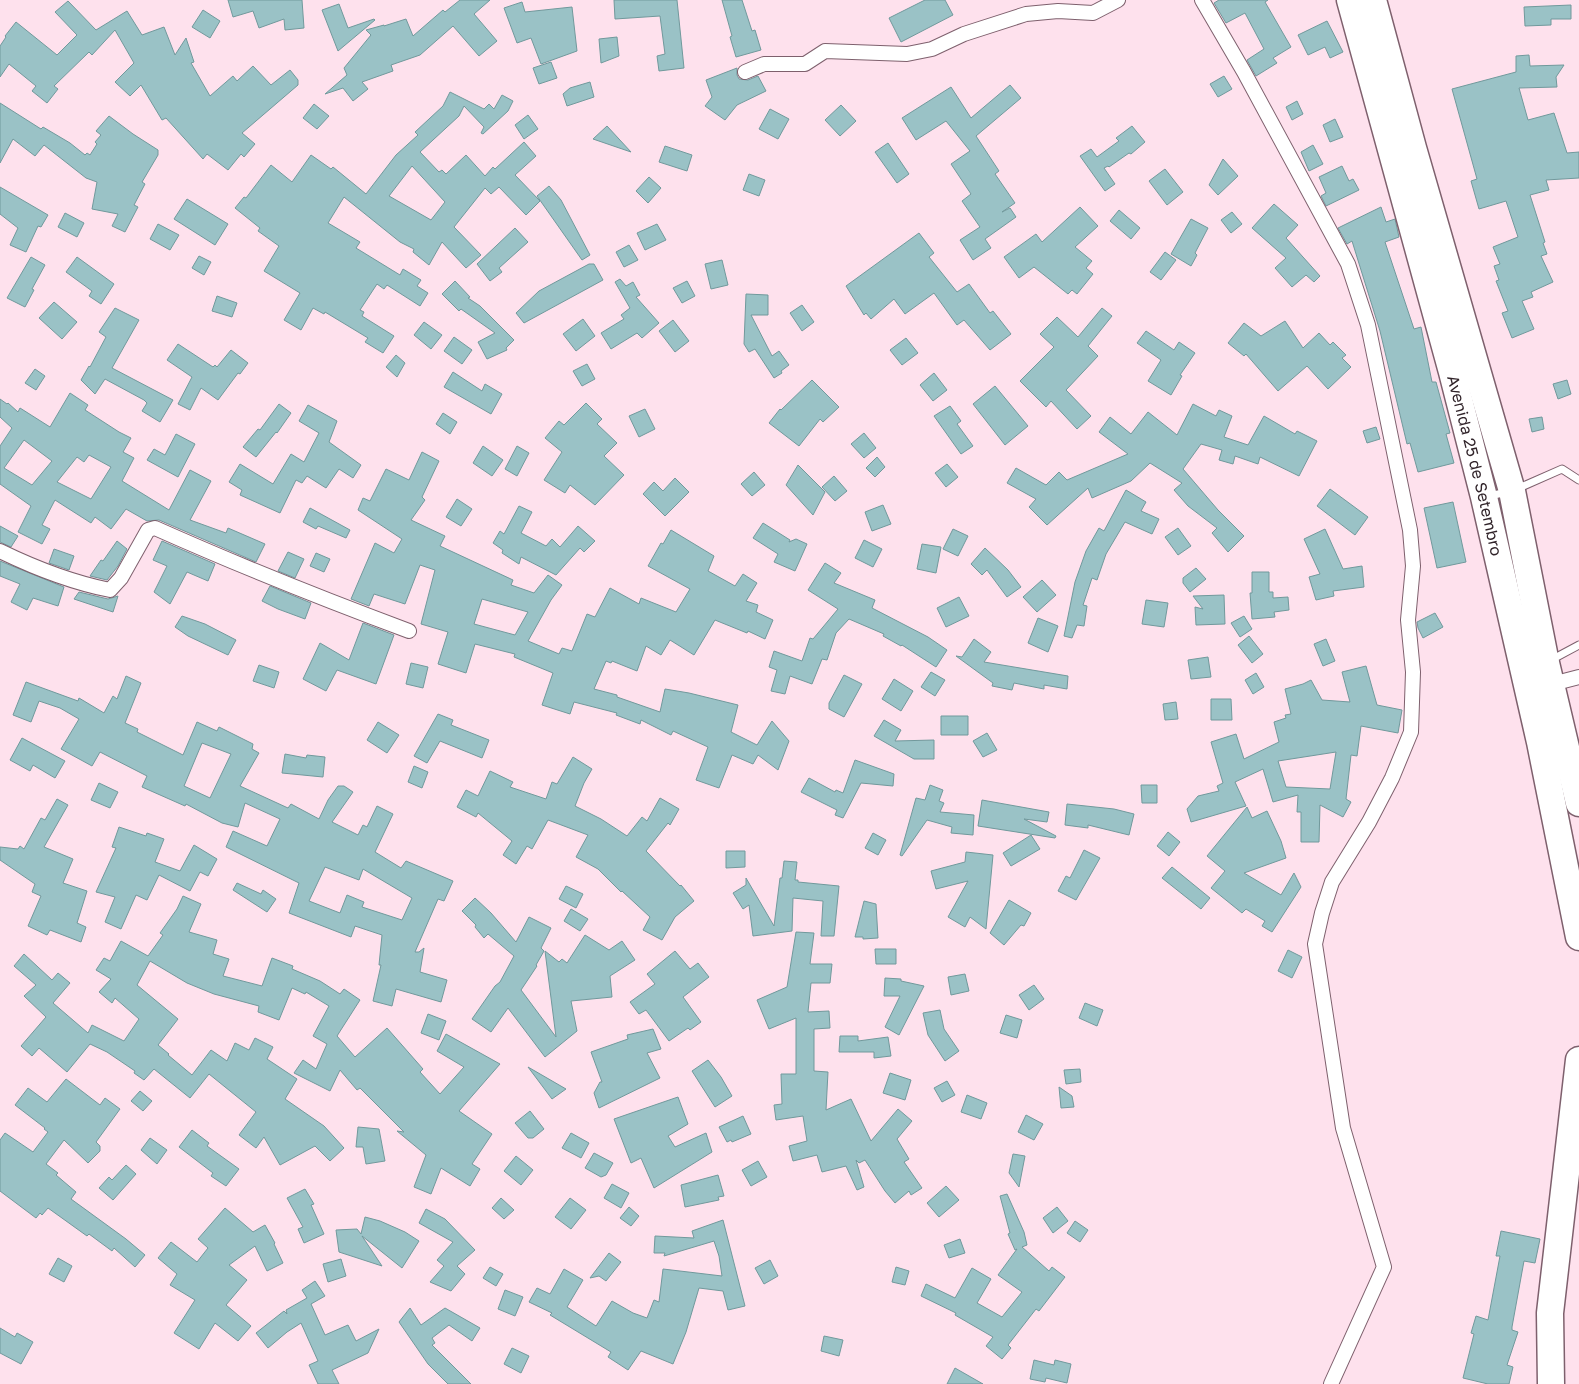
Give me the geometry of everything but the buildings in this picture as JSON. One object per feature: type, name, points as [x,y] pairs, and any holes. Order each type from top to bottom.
[{"type":"highway","name":"Avenida 25 de Setembro","points":[[1350,0],[1484,496],[1540,742],[1579,937]]},
{"type":"highway","name":"Avenida 25 de Setembro","points":[[1373,0],[1413,148],[1512,491],[1549,673],[1579,803]]},
{"type":"highway","points":[[1550,1384],[1550,1313],[1579,1060]]},
{"type":"street","points":[[745,72],[764,64],[805,64],[826,51],[915,53],[932,49],[964,34],[1026,14],[1058,12],[1093,13],[1118,0]]},
{"type":"street","points":[[1202,0],[1244,72],[1348,264],[1368,325],[1410,530],[1413,566],[1408,620],[1413,672],[1411,732],[1383,796],[1332,882],[1315,944],[1343,1128],[1384,1267],[1331,1384]]},
{"type":"street","points":[[0,551],[40,570],[110,590],[121,578],[148,530],[155,528],[237,565],[409,631]]},
{"type":"street","points":[[1549,673],[1579,677]]},
{"type":"lane","points":[[1484,496],[1512,491],[1562,469],[1579,480]]},
{"type":"lane","points":[[1549,673],[1579,645]]}]
